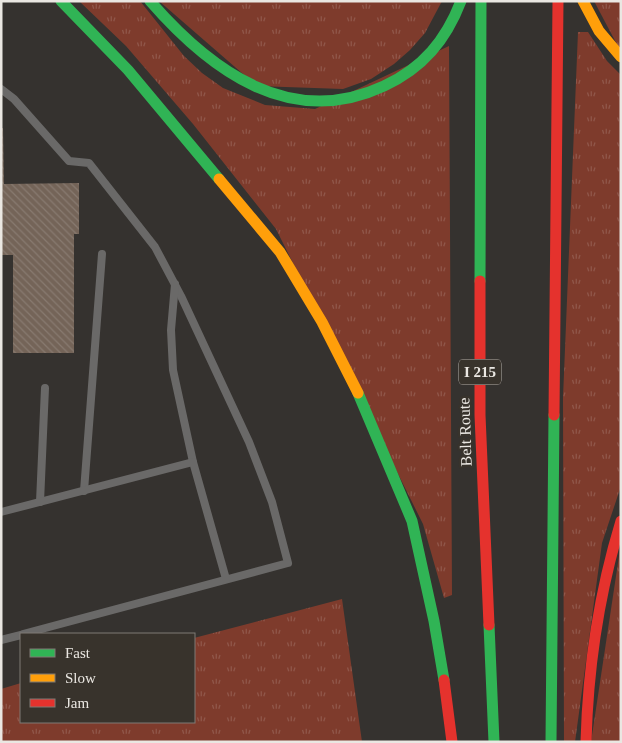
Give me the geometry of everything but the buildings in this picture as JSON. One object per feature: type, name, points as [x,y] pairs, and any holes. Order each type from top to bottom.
[{"type":"highway","points":[[61,1],[128,70],[280,252],[322,322],[368,412],[412,521],[434,621],[449,710],[452,742]]},
{"type":"highway","points":[[150,1],[167,23],[209,61],[250,86],[290,99],[336,103],[378,92],[415,69],[442,44],[461,1]]},
{"type":"highway","name":"Belt Route","points":[[481,1],[480,415],[494,742]]},
{"type":"highway","points":[[551,742],[558,1]]},
{"type":"highway","points":[[583,1],[598,31],[621,58]]},
{"type":"highway","points":[[586,742],[586,720],[594,640],[613,545],[621,521]]},
{"type":"lane","points":[[1,89],[14,100],[69,161],[89,164],[155,247],[175,284],[249,442],[272,502],[288,563],[26,633]]},
{"type":"lane","points":[[84,491],[102,254]]},
{"type":"lane","points":[[175,284],[170,330],[173,370],[193,462],[226,579]]},
{"type":"lane","points":[[40,502],[45,388]]},
{"type":"lane","points":[[1,512],[193,462]]},
{"type":"lane","points":[[1,640],[20,635]]},
{"type":"green space","points":[[79,1],[140,1],[184,56],[202,73],[223,88],[265,105],[315,109],[449,46],[452,595],[444,598],[423,524],[276,229],[193,124],[126,46]]},
{"type":"green space","points":[[159,1],[442,1],[425,33],[410,50],[394,64],[371,79],[343,89],[257,86]]},
{"type":"green space","points":[[594,1],[621,1],[621,52]]},
{"type":"green space","points":[[578,32],[588,32],[607,61],[621,75],[621,486],[602,543],[575,742],[564,742],[563,398]]},
{"type":"green space","points":[[621,543],[621,742],[591,742]]},
{"type":"green space","points":[[342,599],[362,742],[1,742],[1,689],[20,683],[20,723],[195,723],[195,638]]},
{"type":"traffic: fast","points":[[61,1],[128,70],[219,179]]},
{"type":"traffic: fast","points":[[150,1],[199,50],[226,70],[254,86],[284,97],[316,101],[349,98],[384,86],[410,71],[432,51],[448,28],[461,1]]},
{"type":"traffic: fast","points":[[480,281],[481,1]]},
{"type":"traffic: fast","points":[[358,393],[412,521],[434,621],[444,680]]},
{"type":"traffic: fast","points":[[551,742],[554,415]]},
{"type":"traffic: fast","points":[[489,625],[494,742]]},
{"type":"traffic: slow","points":[[583,1],[599,31],[621,57]]},
{"type":"traffic: slow","points":[[219,179],[280,252],[322,322],[358,393]]},
{"type":"traffic: jam","points":[[554,415],[558,1]]},
{"type":"traffic: jam","points":[[480,281],[480,415],[489,625]]},
{"type":"traffic: jam","points":[[586,742],[589,686],[596,630],[613,548],[621,521]]},
{"type":"traffic: jam","points":[[444,680],[452,742]]}]
